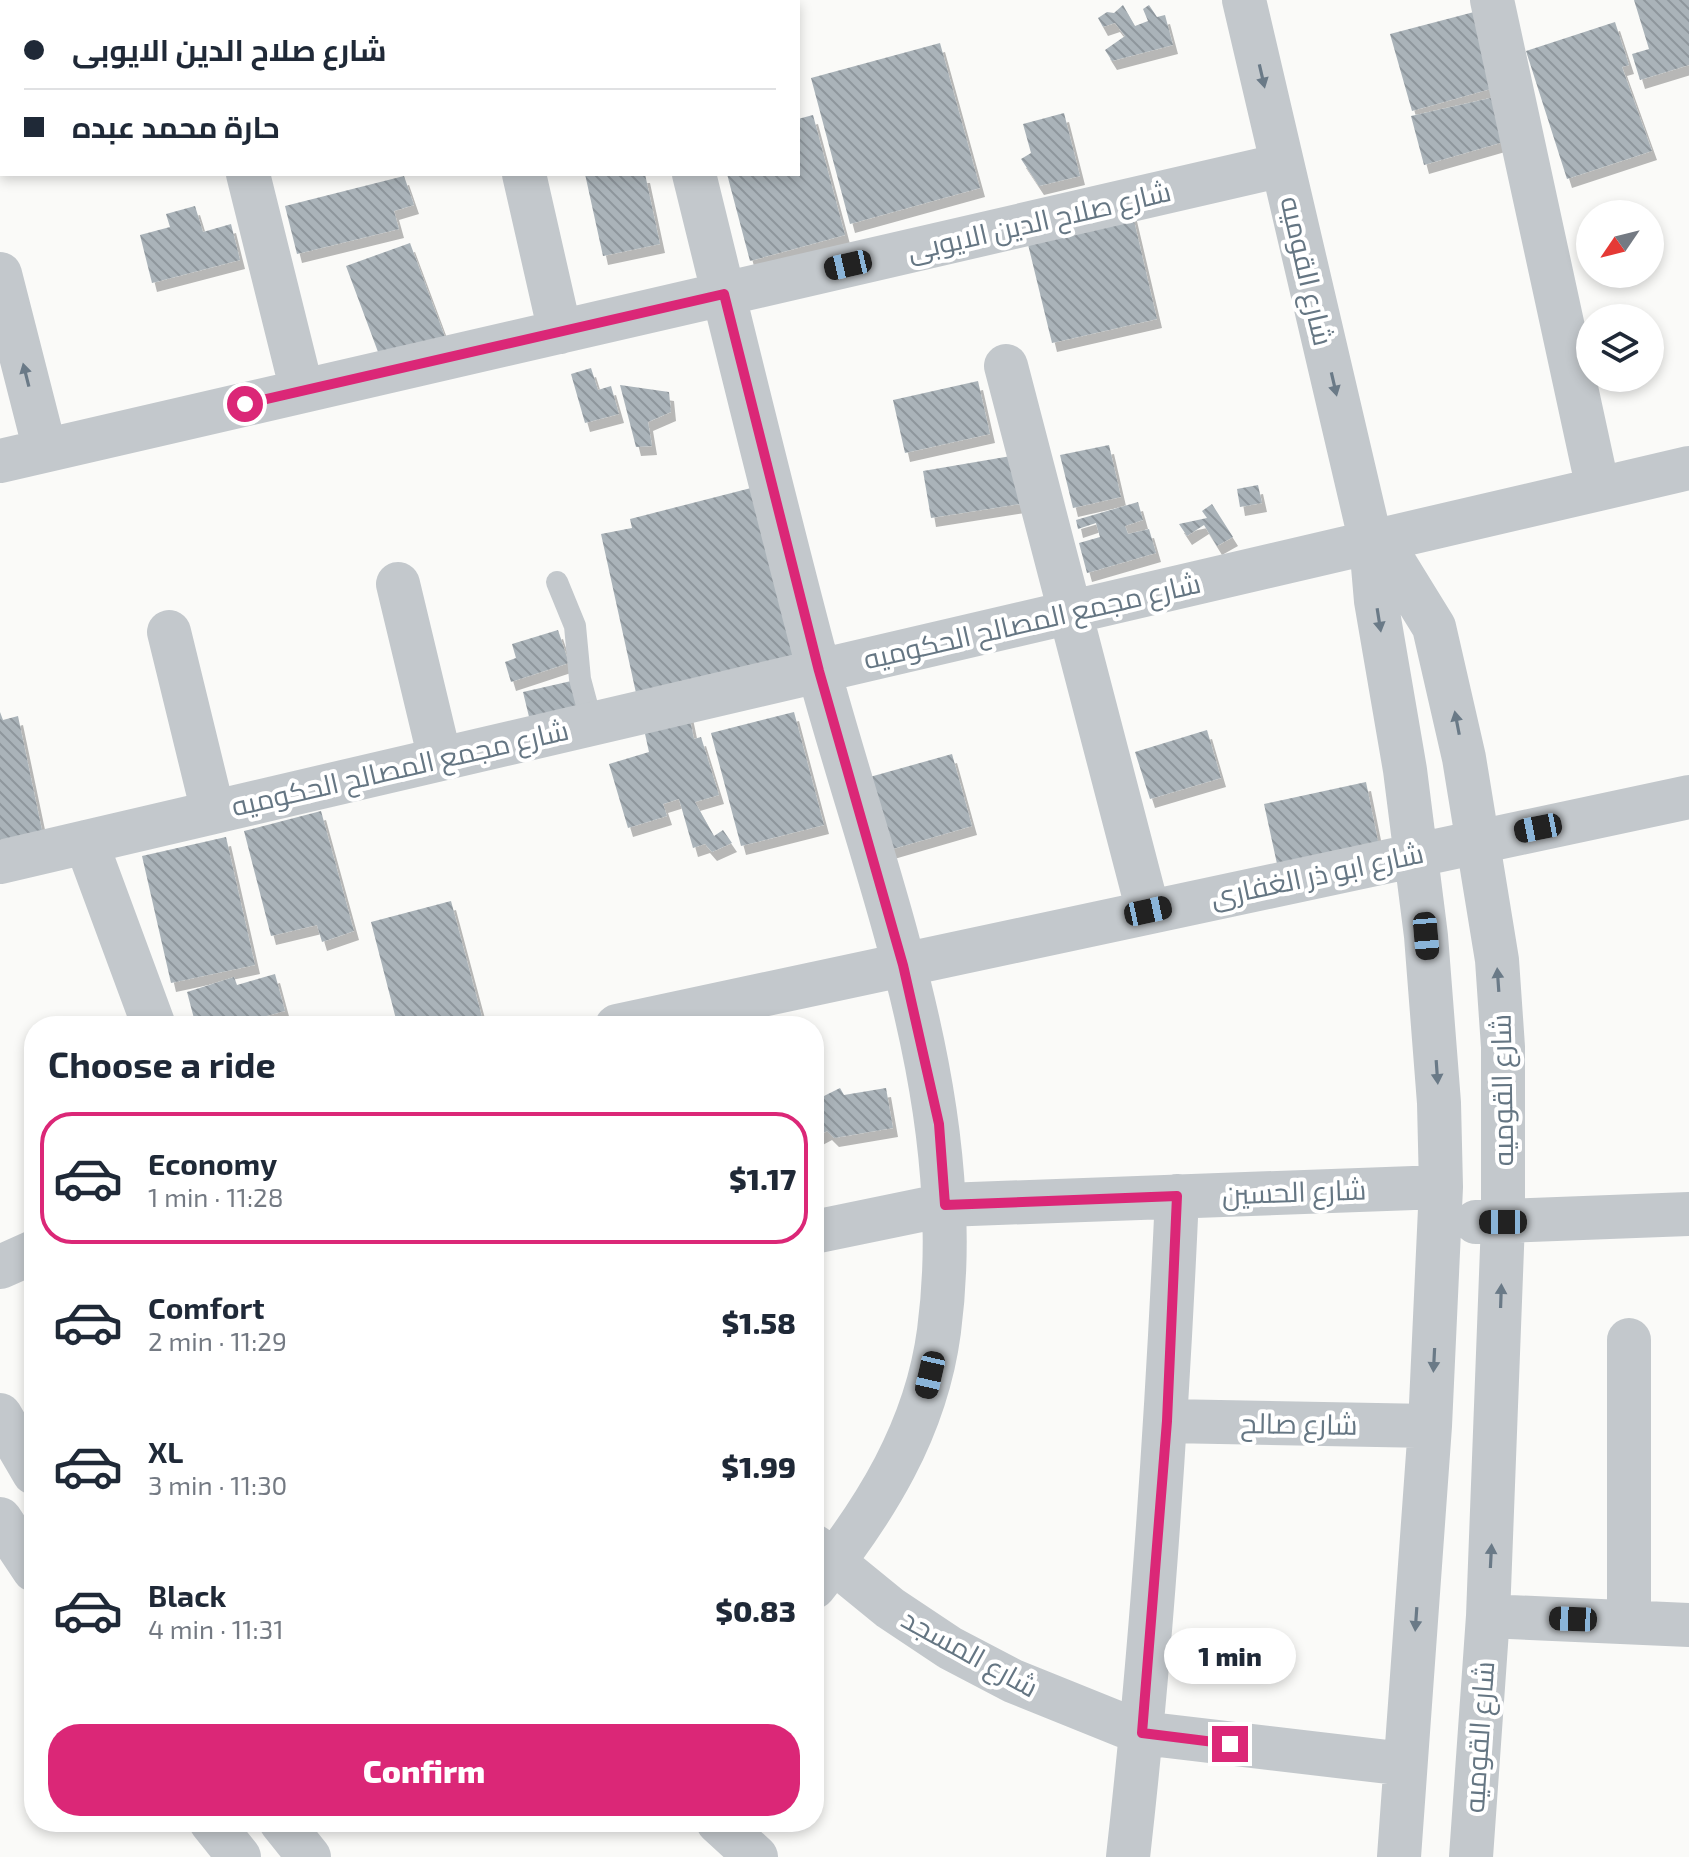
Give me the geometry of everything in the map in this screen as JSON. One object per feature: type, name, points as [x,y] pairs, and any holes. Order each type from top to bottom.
[{"type":"street","name":"شارع القوميه","points":[[1244,0],[1371,543],[1376,601],[1417,853],[1434,1020],[1441,1205],[1430,1426],[1399,1857]]},
{"type":"street","points":[[1492,0],[1598,489]]},
{"type":"street","name":"شارع صلاح الدين الايوبى","points":[[0,461],[1282,165]]},
{"type":"street","points":[[248,176],[302,391]]},
{"type":"street","points":[[524,176],[560,332]]},
{"type":"street","points":[[694,176],[819,671],[903,965],[939,1124],[945,1205],[939,1333],[925,1396],[895,1470],[872,1512],[824,1561]]},
{"type":"street","points":[[0,274],[45,450]]},
{"type":"street","points":[[1006,366],[1148,911]]},
{"type":"street","name":"شارع مجمع المصالح الحكوميه","points":[[0,862],[1689,468]]},
{"type":"street","name":"شارع القوميه","points":[[1371,543],[1404,576],[1434,627],[1453,699],[1497,960],[1503,1047],[1503,1222],[1488,1616],[1471,1857]]},
{"type":"street","points":[[398,584],[440,759]]},
{"type":"street","points":[[169,632],[213,812]]},
{"type":"street","name":"شارع ابو ذر الغفارى","points":[[664,1016],[1689,797]]},
{"type":"street","points":[[86,842],[150,1016]]},
{"type":"street","points":[[1128,1857],[1142,1733],[1167,1421],[1177,1196]]},
{"type":"street","name":"شارع الحسين","points":[[824,1230],[945,1205],[1177,1196],[1441,1205],[1503,1222],[1689,1214]]},
{"type":"street","points":[[0,1267],[24,1256]]},
{"type":"street","points":[[1629,1340],[1629,1622]]},
{"type":"street","points":[[0,1415],[24,1456]]},
{"type":"street","name":"شارع صالح","points":[[1167,1421],[1430,1426]]},
{"type":"street","name":"شارع المسجد","points":[[824,1567],[950,1648],[1013,1681],[1142,1733],[1405,1764]]},
{"type":"street","points":[[1488,1616],[1689,1625]]},
{"type":"street","points":[[219,1832],[239,1857]]},
{"type":"street","points":[[289,1832],[309,1857]]},
{"type":"street","points":[[729,1832],[756,1857]]},
{"type":"lane","points":[[557,582],[575,626],[580,679],[592,724]]},
{"type":"building","points":[[1634,0],[1689,0],[1689,65],[1640,80],[1632,54],[1649,49]]},
{"type":"building","points":[[1123,5],[1135,26],[1148,21],[1143,9],[1149,5],[1157,17],[1165,15],[1173,45],[1112,61],[1105,50],[1125,36],[1115,23],[1103,27],[1098,18],[1107,12],[1114,13]]},
{"type":"building","points":[[1474,12],[1494,88],[1412,111],[1390,34]]},
{"type":"building","points":[[1615,22],[1629,65],[1622,67],[1652,151],[1567,179],[1526,51]]},
{"type":"building","points":[[940,43],[980,188],[850,224],[811,78]]},
{"type":"building","points":[[1495,97],[1507,141],[1424,165],[1411,116]]},
{"type":"building","points":[[1064,113],[1080,176],[1039,186],[1021,159],[1031,153],[1023,124]]},
{"type":"building","points":[[813,115],[845,235],[750,261],[728,176],[800,176],[800,118]]},
{"type":"building","points":[[404,176],[414,205],[394,211],[399,229],[297,254],[285,206]]},
{"type":"building","points":[[585,176],[645,176],[660,244],[603,256]]},
{"type":"building","points":[[195,206],[203,232],[231,224],[240,260],[152,283],[140,235],[170,227],[166,214]]},
{"type":"building","points":[[1131,208],[1157,319],[1052,343],[1025,232]]},
{"type":"building","points":[[410,243],[445,337],[381,360],[346,266]]},
{"type":"building","points":[[591,368],[598,390],[611,386],[619,414],[585,423],[571,374]]},
{"type":"building","points":[[978,381],[990,434],[905,453],[893,400]]},
{"type":"building","points":[[620,385],[669,392],[671,412],[648,422],[652,446],[636,447]]},
{"type":"building","points":[[1109,445],[1121,497],[1073,508],[1060,455]]},
{"type":"building","points":[[1011,456],[1020,504],[931,518],[923,471]]},
{"type":"building","points":[[1258,485],[1262,503],[1240,507],[1237,489]]},
{"type":"building","points":[[751,488],[795,657],[683,686],[694,739],[701,737],[719,795],[695,802],[714,836],[723,830],[732,843],[712,852],[705,844],[693,848],[679,799],[663,804],[667,816],[628,828],[609,764],[649,752],[601,534],[632,528],[630,519]]},
{"type":"building","points":[[1138,502],[1143,520],[1125,526],[1128,534],[1149,529],[1156,553],[1087,573],[1079,543],[1100,537],[1096,523],[1078,529],[1076,520]]},
{"type":"building","points":[[1212,504],[1233,537],[1217,546],[1204,525],[1187,536],[1179,524],[1207,518],[1202,511]]},
{"type":"building","points":[[558,630],[569,663],[511,682],[505,662],[516,658],[512,644]]},
{"type":"building","points":[[580,679],[588,711],[531,725],[523,692]]},
{"type":"building","points":[[0,712],[3,720],[18,716],[43,835],[0,844]]},
{"type":"building","points":[[794,712],[824,825],[741,846],[711,733]]},
{"type":"building","points":[[1207,730],[1221,778],[1150,799],[1135,752]]},
{"type":"building","points":[[952,754],[972,826],[879,853],[859,780]]},
{"type":"building","points":[[1366,782],[1380,851],[1279,873],[1264,804]]},
{"type":"building","points":[[321,811],[354,931],[322,942],[317,925],[271,936],[244,831]]},
{"type":"building","points":[[226,837],[255,965],[171,983],[142,856]]},
{"type":"building","points":[[451,901],[482,1016],[395,1016],[371,922]]},
{"type":"building","points":[[275,974],[285,1011],[266,1016],[193,1016],[187,992],[234,977],[237,985]]},
{"type":"building","points":[[840,1088],[844,1095],[886,1088],[893,1128],[834,1138],[827,1131],[824,1133],[824,1096]]},
{"type":"route","points":[[245,404],[724,294],[819,671],[903,965],[939,1124],[945,1205],[1177,1196],[1167,1421],[1142,1733],[1230,1744]]}]
